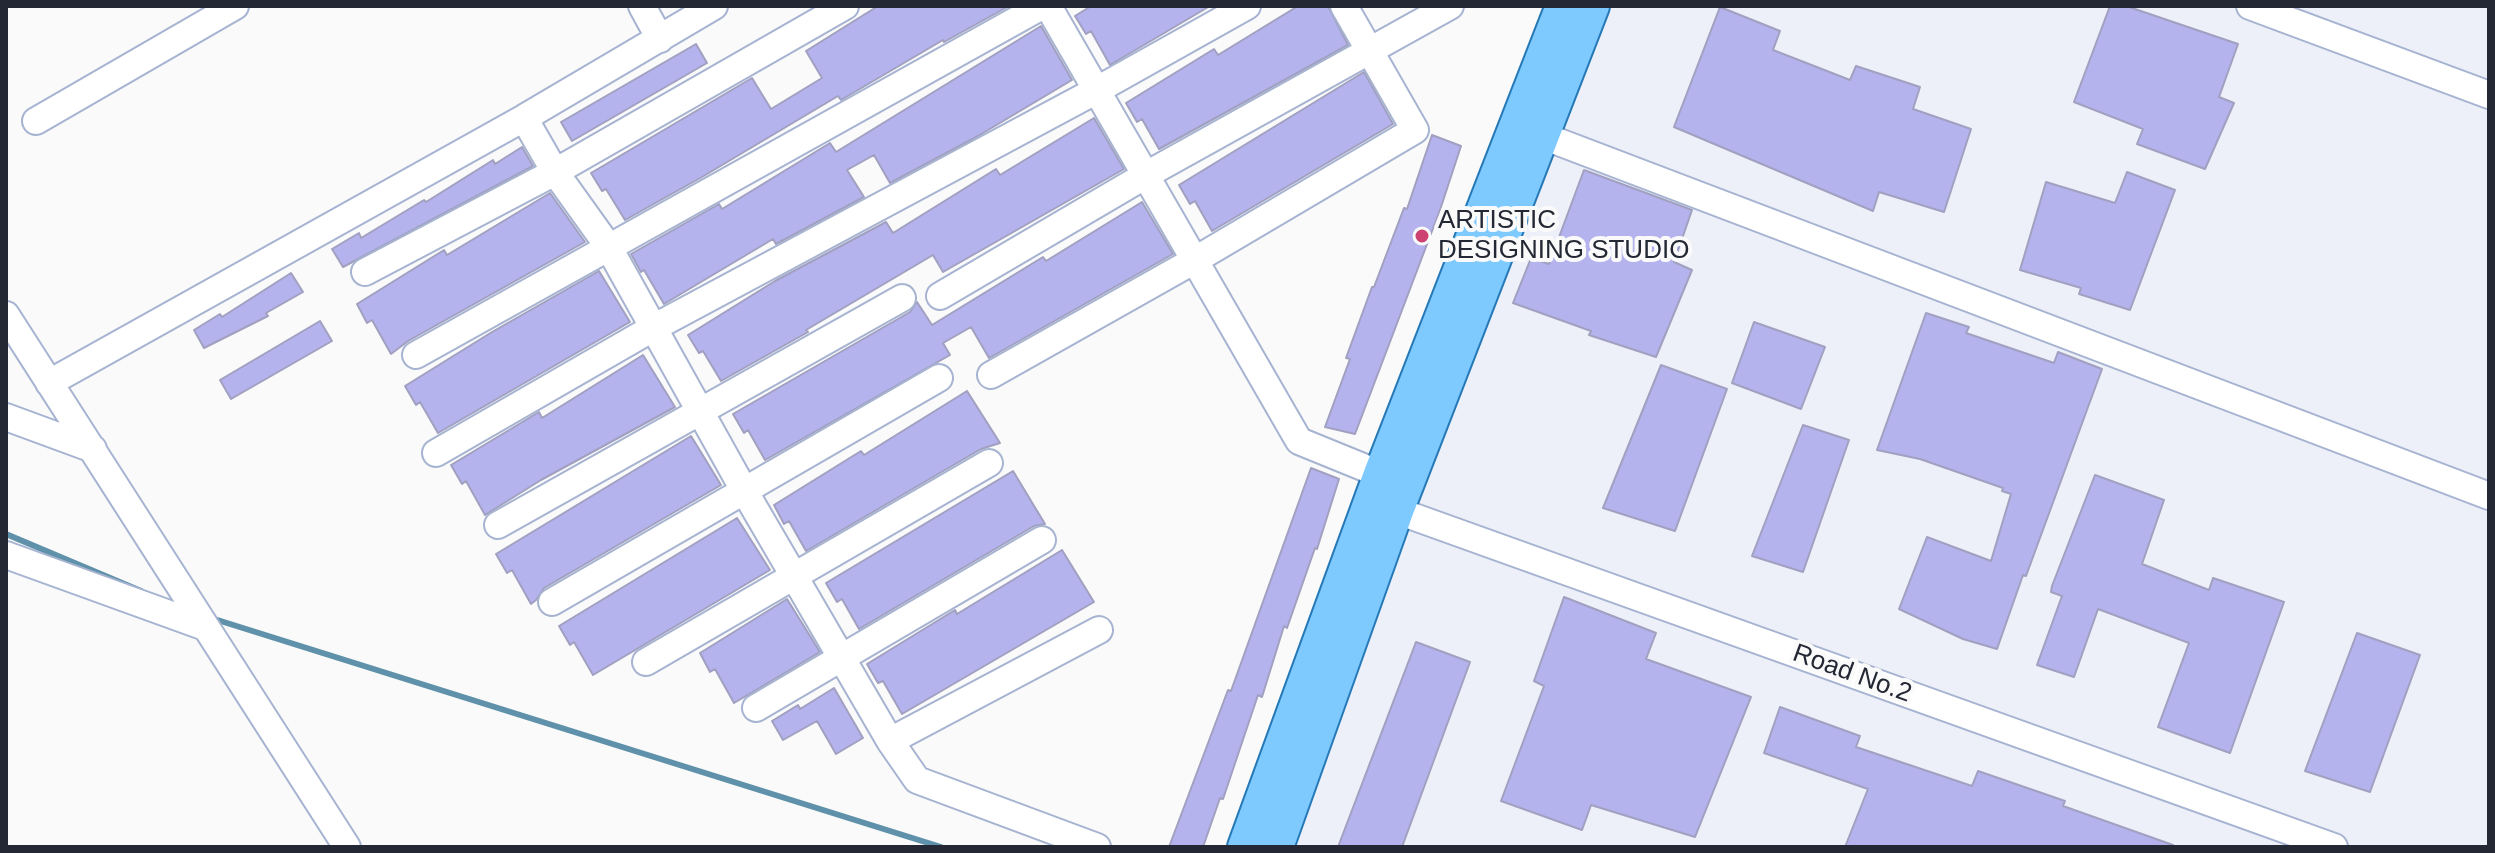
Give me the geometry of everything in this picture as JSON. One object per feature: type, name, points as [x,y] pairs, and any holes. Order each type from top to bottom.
[{"type":"main road","points":[[1532,126],[1562,6]]},
{"type":"main road","points":[[1244,847],[1532,126],[1593,6]]},
{"type":"main road","points":[[1277,847],[1383,495]]},
{"type":"street","points":[[36,121],[235,6]]},
{"type":"street","points":[[642,6],[660,39]]},
{"type":"street","points":[[49,383],[660,39],[683,14],[714,6]]},
{"type":"street","points":[[365,272],[555,172],[845,6]]},
{"type":"street","points":[[416,355],[1045,6]]},
{"type":"street","name":"Road No.2","points":[[1045,6],[1097,90],[1299,441],[1383,495],[2334,847]]},
{"type":"street","points":[[436,453],[653,328],[1247,6]]},
{"type":"street","points":[[991,375],[1195,260],[1415,130],[1344,6]]},
{"type":"street","points":[[940,296],[1146,175],[1450,6]]},
{"type":"street","points":[[2250,6],[2489,95]]},
{"type":"street","points":[[524,118],[555,172],[608,246],[745,492],[890,741],[917,780],[1097,847]]},
{"type":"street","points":[[1532,126],[2489,496]]},
{"type":"street","points":[[498,525],[902,298]]},
{"type":"street","points":[[6,315],[347,847]]},
{"type":"street","points":[[552,602],[939,378]]},
{"type":"street","points":[[6,417],[93,449]]},
{"type":"street","points":[[646,662],[989,463]]},
{"type":"street","points":[[756,708],[1042,540]]},
{"type":"street","points":[[6,555],[198,617]]},
{"type":"street","points":[[890,741],[1099,630]]},
{"type":"shaded area","points":[[1544,6],[2489,6],[2489,847],[1226,847]]},
{"type":"building","points":[[878,6],[1009,6],[943,40],[841,100],[838,96],[625,220],[606,189],[602,191],[591,173],[752,78],[771,109],[822,78],[806,51]]},
{"type":"building","points":[[1091,6],[1210,6],[1110,65],[1091,31],[1086,34],[1075,16]]},
{"type":"building","points":[[1298,6],[1328,6],[1348,45],[1159,149],[1142,119],[1137,122],[1126,103],[1214,49],[1218,55]]},
{"type":"building","points":[[2110,6],[2126,6],[2238,44],[2219,97],[2234,103],[2205,169],[2137,144],[2143,129],[2074,102]]},
{"type":"building","points":[[1720,7],[1780,31],[1773,50],[1850,80],[1856,66],[1920,87],[1913,109],[1971,129],[1944,212],[1879,192],[1873,211],[1674,127]]},
{"type":"building","points":[[1041,26],[1072,80],[978,136],[890,183],[874,155],[847,170],[864,197],[776,244],[773,239],[664,304],[644,270],[641,272],[631,254],[719,204],[722,209],[830,143],[836,152]]},
{"type":"building","points":[[696,44],[707,63],[572,141],[561,122]]},
{"type":"building","points":[[1364,72],[1393,124],[1212,231],[1195,201],[1190,204],[1179,185]]},
{"type":"building","points":[[1094,118],[1124,169],[943,272],[933,255],[721,381],[703,351],[699,353],[688,335],[775,281],[886,222],[893,233],[996,169],[1000,175]]},
{"type":"building","points":[[1432,135],[1461,146],[1440,210],[1355,434],[1325,427],[1372,287],[1404,208],[1407,209]]},
{"type":"building","points":[[522,147],[533,166],[343,267],[332,249],[359,233],[361,238],[493,160],[495,164]]},
{"type":"building","points":[[1584,170],[1692,210],[1674,262],[1692,270],[1656,357],[1589,335],[1591,331],[1513,303],[1531,258],[1549,264]]},
{"type":"building","points":[[2127,172],[2175,190],[2130,310],[2079,294],[2081,288],[2020,270],[2046,182],[2115,203]]},
{"type":"building","points":[[550,193],[585,242],[408,341],[391,354],[372,320],[367,323],[357,304],[444,250],[447,255]]},
{"type":"building","points":[[1142,202],[1173,254],[989,358],[971,327],[943,343],[950,355],[765,460],[748,430],[744,433],[733,414],[910,312],[917,302],[932,325],[1043,257],[1046,261]]},
{"type":"building","points":[[599,271],[630,322],[438,433],[420,402],[416,405],[405,386]]},
{"type":"building","points":[[291,273],[303,292],[266,313],[268,316],[204,348],[194,330],[220,314],[222,317]]},
{"type":"building","points":[[1926,313],[1969,327],[1966,333],[2054,363],[2058,352],[2102,369],[1997,649],[1963,639],[1899,609],[1927,537],[1991,561],[2011,494],[2002,491],[2003,488],[1920,459],[1877,450]]},
{"type":"building","points":[[320,321],[332,341],[231,399],[220,380]]},
{"type":"building","points":[[1754,322],[1825,347],[1801,409],[1732,383]]},
{"type":"building","points":[[643,355],[675,407],[541,480],[485,515],[466,481],[462,484],[451,465],[539,412],[542,418]]},
{"type":"building","points":[[1661,365],[1727,389],[1675,531],[1603,508]]},
{"type":"building","points":[[967,391],[1000,443],[981,449],[806,551],[789,521],[784,524],[774,505],[861,451],[864,455]]},
{"type":"building","points":[[1803,425],[1849,440],[1803,572],[1752,556]]},
{"type":"building","points":[[691,436],[721,485],[544,588],[531,604],[512,570],[507,573],[496,554]]},
{"type":"building","points":[[1311,468],[1339,479],[1317,549],[1287,628],[1284,626],[1262,697],[1258,695],[1223,799],[1220,798],[1203,847],[1169,847],[1228,690],[1231,691]]},
{"type":"building","points":[[1013,471],[1045,524],[1034,526],[859,629],[842,599],[837,602],[826,583]]},
{"type":"building","points":[[2095,475],[2164,500],[2142,564],[2209,590],[2213,578],[2284,602],[2230,753],[2158,727],[2189,643],[2098,609],[2074,677],[2037,665],[2062,596],[2051,592],[2052,586]]},
{"type":"building","points":[[737,518],[770,570],[593,675],[574,642],[570,645],[559,626]]},
{"type":"building","points":[[1062,550],[1094,602],[902,714],[883,681],[878,683],[867,664]]},
{"type":"building","points":[[1564,597],[1656,633],[1646,659],[1751,697],[1695,837],[1591,805],[1582,830],[1501,801],[1544,686],[1534,681]]},
{"type":"building","points":[[787,599],[820,652],[734,703],[715,669],[710,672],[700,653]]},
{"type":"building","points":[[2357,633],[2420,655],[2370,792],[2305,771]]},
{"type":"building","points":[[1416,642],[1470,662],[1402,847],[1338,847]]},
{"type":"building","points":[[834,688],[863,738],[836,754],[817,721],[783,740],[772,721],[798,705],[800,709]]},
{"type":"building","points":[[1780,707],[1860,736],[1856,747],[1972,786],[1978,771],[2065,801],[2063,806],[2173,845],[1845,847],[1868,789],[1764,753]]},
{"type":"waterway","points":[[6,534],[141,591]]},
{"type":"waterway","points":[[211,618],[941,847]]},
{"type":"place","name":"ARTISTIC DESIGNING STUDIO","points":[[1422,236]]}]
